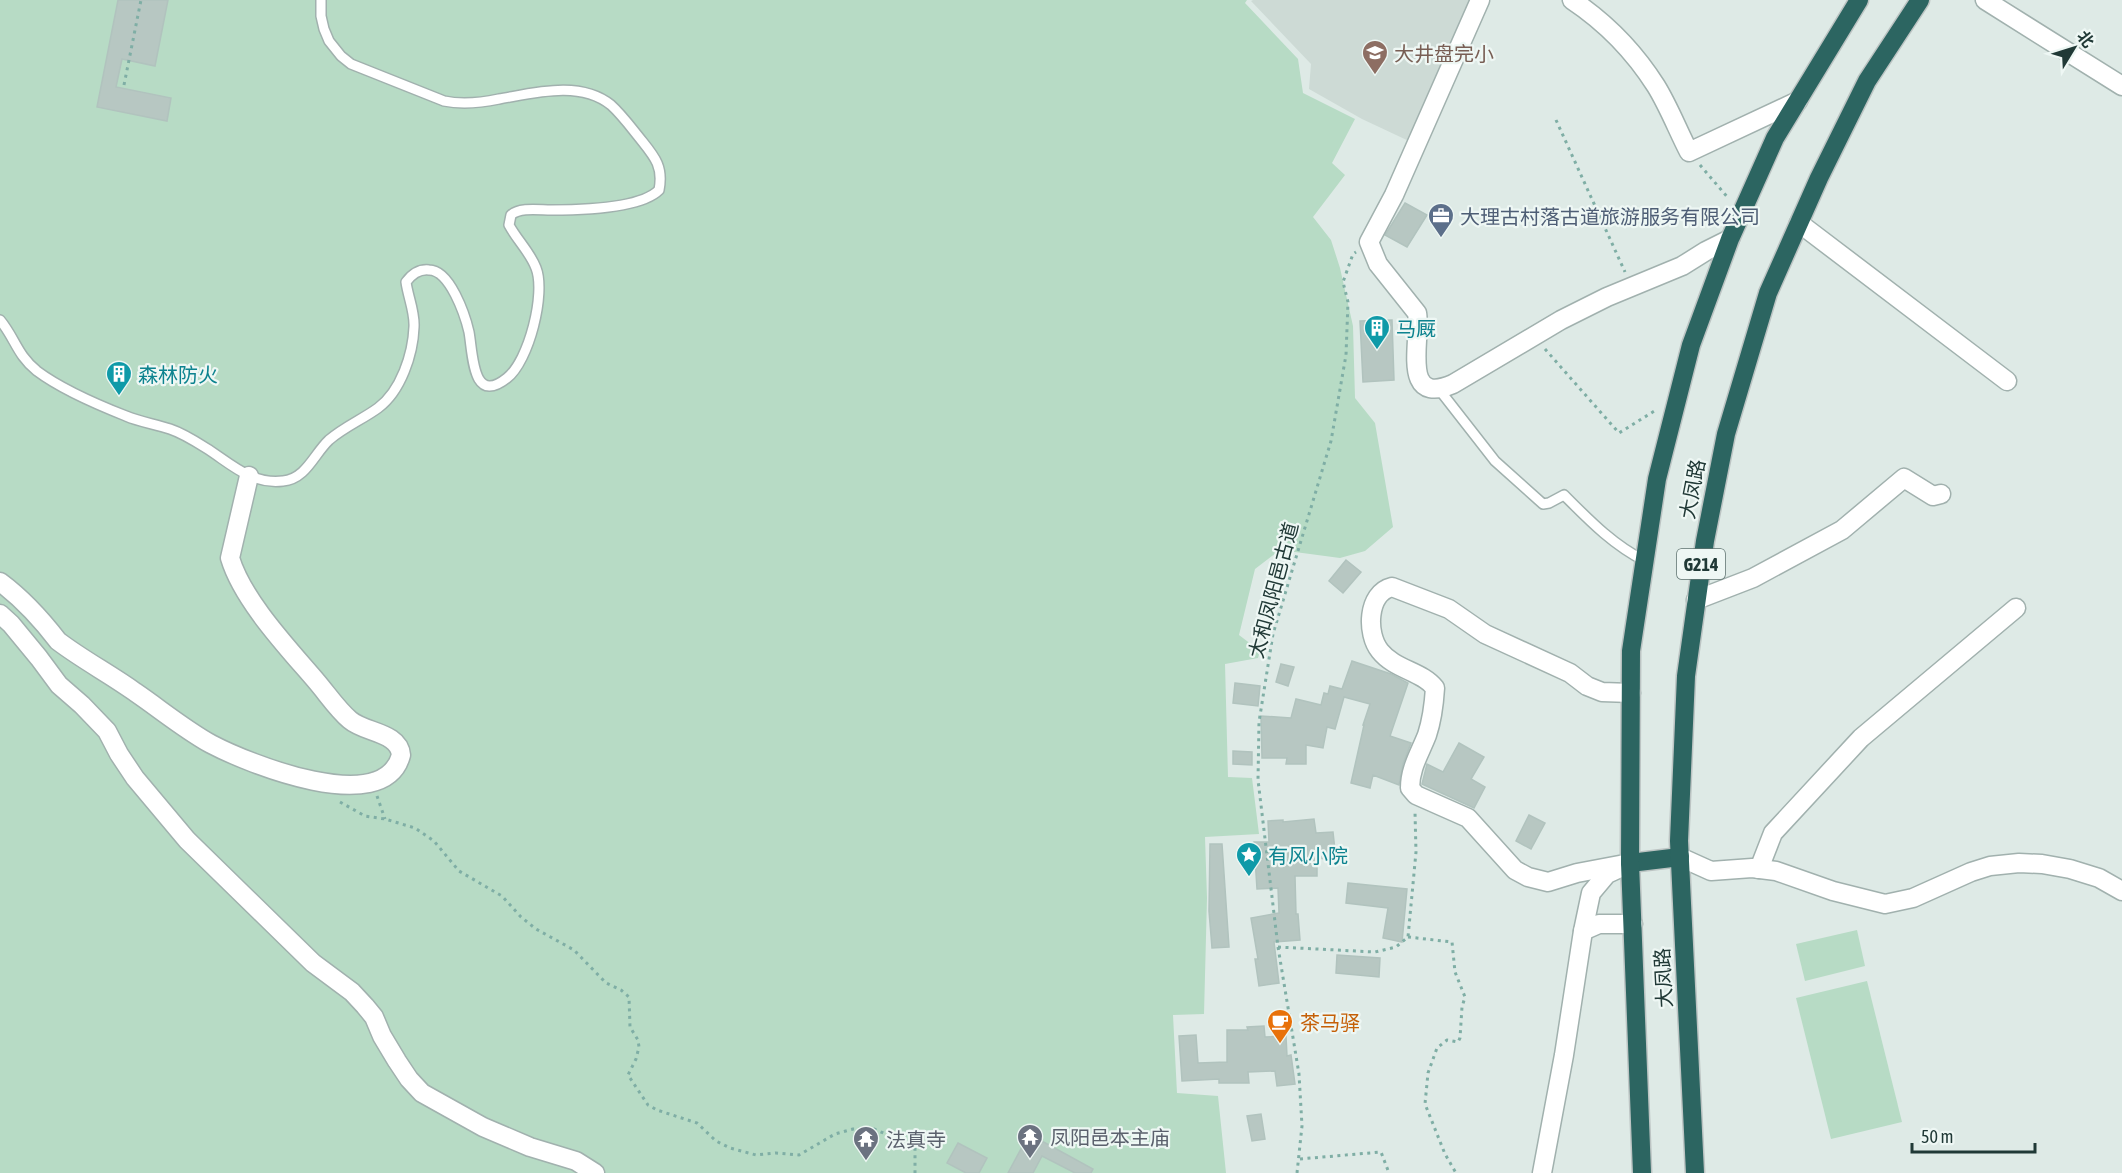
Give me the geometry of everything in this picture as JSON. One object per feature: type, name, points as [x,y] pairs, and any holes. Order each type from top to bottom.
[{"type":"highway","name":"大凤路","points":[[1642,1173],[1630,863],[1631,651],[1657,479],[1691,345],[1730,239],[1775,138],[1859,0]]},
{"type":"highway","name":"大凤路","points":[[1695,1173],[1680,857],[1686,676],[1705,541],[1726,434],[1768,293],[1819,178],[1868,81],[1920,0]]},
{"type":"highway","points":[[1630,863],[1680,857]]},
{"type":"street","points":[[1479,0],[1394,195],[1369,242],[1378,264],[1417,313],[1419,322],[1416,369],[1421,382],[1430,388],[1453,384],[1561,320],[1682,266],[1730,239]]},
{"type":"street","points":[[1572,0],[1612,33],[1634,56],[1656,86],[1689,152],[1798,101]]},
{"type":"street","points":[[1985,0],[2122,86]]},
{"type":"street","points":[[1799,223],[2007,381]]},
{"type":"street","points":[[0,582],[42,620],[58,641],[210,743],[248,760],[308,780],[357,786],[375,783],[397,766],[401,755],[397,744],[389,738],[361,727],[342,712],[259,612],[233,570],[230,558],[249,476]]},
{"type":"street","points":[[1696,600],[1753,578],[1842,530],[1904,478],[1933,496],[1941,494]]},
{"type":"street","points":[[1630,863],[1577,873],[1548,882],[1528,877],[1515,870],[1468,818],[1416,795],[1410,788],[1410,779],[1416,757],[1427,735],[1435,688],[1429,681],[1396,665],[1380,651],[1372,633],[1371,613],[1384,589],[1392,587],[1449,609],[1485,634],[1570,673],[1587,686],[1602,692],[1631,693]]},
{"type":"street","points":[[1760,869],[1773,832],[1861,738],[2016,608]]},
{"type":"street","points":[[0,614],[32,649],[59,685],[107,731],[135,778],[187,840],[313,963],[351,992],[365,1006],[374,1017],[397,1061],[409,1079],[423,1093],[483,1127],[530,1147],[576,1161],[595,1173]]},
{"type":"street","points":[[1680,857],[1711,871],[1760,869],[1776,871],[1833,891],[1885,904],[1913,898],[1990,866],[2019,863],[2043,864],[2070,869],[2099,878],[2122,891]]},
{"type":"street","points":[[1542,1173],[1591,893],[1607,874],[1630,863]]},
{"type":"street","points":[[1583,931],[1599,924],[1633,924]]},
{"type":"lane","points":[[0,320],[7,328],[16,349],[24,360],[39,372],[76,393],[127,417],[171,429],[206,448],[241,473],[282,482],[292,479],[307,468],[329,440],[380,407],[397,386],[411,346],[414,325],[406,282],[415,273],[430,270],[445,278],[459,302],[468,330],[478,380],[488,386],[495,386],[512,375],[523,358],[538,309],[537,270],[528,252],[509,225],[511,216],[520,210],[579,210],[645,200],[659,190],[658,162],[624,119],[600,98],[574,90],[475,104],[458,104],[444,101],[351,64],[329,41],[321,15],[321,0]]},
{"type":"lane","points":[[1438,388],[1495,461],[1542,504],[1564,495],[1608,537],[1627,552],[1645,561]]},
{"type":"path","points":[[124,86],[141,0]]},
{"type":"path","points":[[1556,120],[1631,287]]},
{"type":"path","points":[[1689,152],[1742,214]]},
{"type":"path","name":"太和凤阳邑古道","points":[[1297,1173],[1302,1126],[1299,1074],[1278,947],[1258,780],[1259,722],[1273,634],[1331,441],[1346,355],[1348,302],[1343,282],[1353,254],[1369,242]]},
{"type":"path","points":[[1534,336],[1619,433],[1658,409],[1676,406]]},
{"type":"path","points":[[327,783],[337,800],[349,808],[365,816],[415,828],[434,841],[459,871],[502,897],[536,928],[574,950],[606,983],[621,990],[629,997],[630,1027],[638,1040],[639,1047],[628,1076],[648,1105],[697,1123],[716,1141],[730,1148],[756,1155],[776,1153],[799,1155],[835,1134],[853,1129],[874,1129],[888,1135],[915,1138],[915,1173]]},
{"type":"path","points":[[375,783],[378,804],[385,819]]},
{"type":"path","points":[[1278,947],[1375,952],[1396,947],[1408,937],[1416,852],[1414,792]]},
{"type":"path","points":[[1408,937],[1452,942],[1455,972],[1465,997],[1460,1038],[1458,1042],[1447,1040],[1437,1047],[1428,1072],[1425,1104],[1445,1154],[1456,1173]]},
{"type":"path","points":[[1300,1159],[1381,1152],[1389,1173]]},
{"type":"shaded area","name":"大井盘完小","points":[[1475,0],[1411,142],[1362,119],[1309,89],[1311,64],[1251,1]]},
{"type":"green space","points":[[0,0],[1247,0],[1245,3],[1298,59],[1303,93],[1355,119],[1332,163],[1345,175],[1313,217],[1331,240],[1340,268],[1353,326],[1355,398],[1375,423],[1393,527],[1365,551],[1340,558],[1280,550],[1255,569],[1239,635],[1260,651],[1258,658],[1225,664],[1228,777],[1252,778],[1259,834],[1205,837],[1207,898],[1204,1014],[1173,1015],[1177,1093],[1218,1096],[1226,1173],[0,1173]]},
{"type":"green space","points":[[1857,930],[1865,966],[1805,981],[1796,944]]},
{"type":"green space","points":[[1867,981],[1902,1122],[1831,1139],[1796,998]]},
{"type":"building","points":[[118,0],[168,0],[155,66],[122,59],[116,87],[171,98],[167,121],[97,107]]},
{"type":"building","points":[[1405,203],[1427,215],[1407,247],[1385,235]]},
{"type":"building","name":"马厩","points":[[1392,320],[1394,380],[1363,382],[1360,321]]},
{"type":"building","points":[[1346,560],[1361,572],[1343,593],[1329,581]]},
{"type":"building","points":[[1352,661],[1391,674],[1408,683],[1390,736],[1411,743],[1403,764],[1399,785],[1373,775],[1370,788],[1351,783],[1363,725],[1370,704],[1344,697],[1335,729],[1327,727],[1323,748],[1306,745],[1306,764],[1286,764],[1287,758],[1262,758],[1261,716],[1291,718],[1296,699],[1321,705],[1324,693],[1328,694],[1330,686],[1342,689]]},
{"type":"building","points":[[1281,664],[1294,667],[1288,686],[1276,682]]},
{"type":"building","points":[[1235,683],[1260,686],[1258,706],[1233,703]]},
{"type":"building","points":[[1459,743],[1484,757],[1471,779],[1485,787],[1474,808],[1422,784],[1427,764],[1443,772]]},
{"type":"building","points":[[1233,751],[1252,752],[1252,765],[1233,764]]},
{"type":"building","points":[[1529,815],[1545,823],[1531,849],[1516,841]]},
{"type":"building","points":[[1314,819],[1316,833],[1333,832],[1336,860],[1317,858],[1317,876],[1295,876],[1296,914],[1298,914],[1300,940],[1274,942],[1279,983],[1259,986],[1255,959],[1258,959],[1251,918],[1279,913],[1278,888],[1257,889],[1254,842],[1269,842],[1268,821]]},
{"type":"building","points":[[1210,844],[1222,844],[1229,947],[1212,948],[1209,911]]},
{"type":"building","points":[[1348,883],[1407,889],[1402,942],[1383,938],[1388,908],[1346,903]]},
{"type":"building","points":[[1337,955],[1380,958],[1379,977],[1336,973]]},
{"type":"building","points":[[1264,1026],[1265,1037],[1286,1036],[1287,1056],[1291,1055],[1295,1084],[1277,1086],[1275,1071],[1248,1072],[1249,1083],[1219,1083],[1219,1079],[1182,1081],[1179,1036],[1196,1035],[1198,1063],[1227,1062],[1227,1030],[1248,1030],[1247,1027]]},
{"type":"building","points":[[1261,1114],[1265,1139],[1252,1141],[1247,1116]]},
{"type":"building","points":[[1029,1134],[1093,1169],[1091,1173],[1075,1173],[1042,1156],[1033,1173],[1008,1173]]},
{"type":"building","points":[[958,1143],[987,1158],[979,1173],[966,1173],[947,1163]]},
{"type":"place","name":"大井盘完小","points":[[1375,76]]},
{"type":"place","name":"大理古村落古道旅游服务有限公司","points":[[1441,239]]},
{"type":"place","name":"马厩","points":[[1377,351]]},
{"type":"place","name":"森林防火","points":[[119,397]]},
{"type":"place","name":"有风小院","points":[[1249,878]]},
{"type":"place","name":"茶马驿","points":[[1280,1045]]},
{"type":"place","name":"凤阳邑本主庙","points":[[1030,1160]]},
{"type":"place","name":"法真寺","points":[[866,1162]]}]
